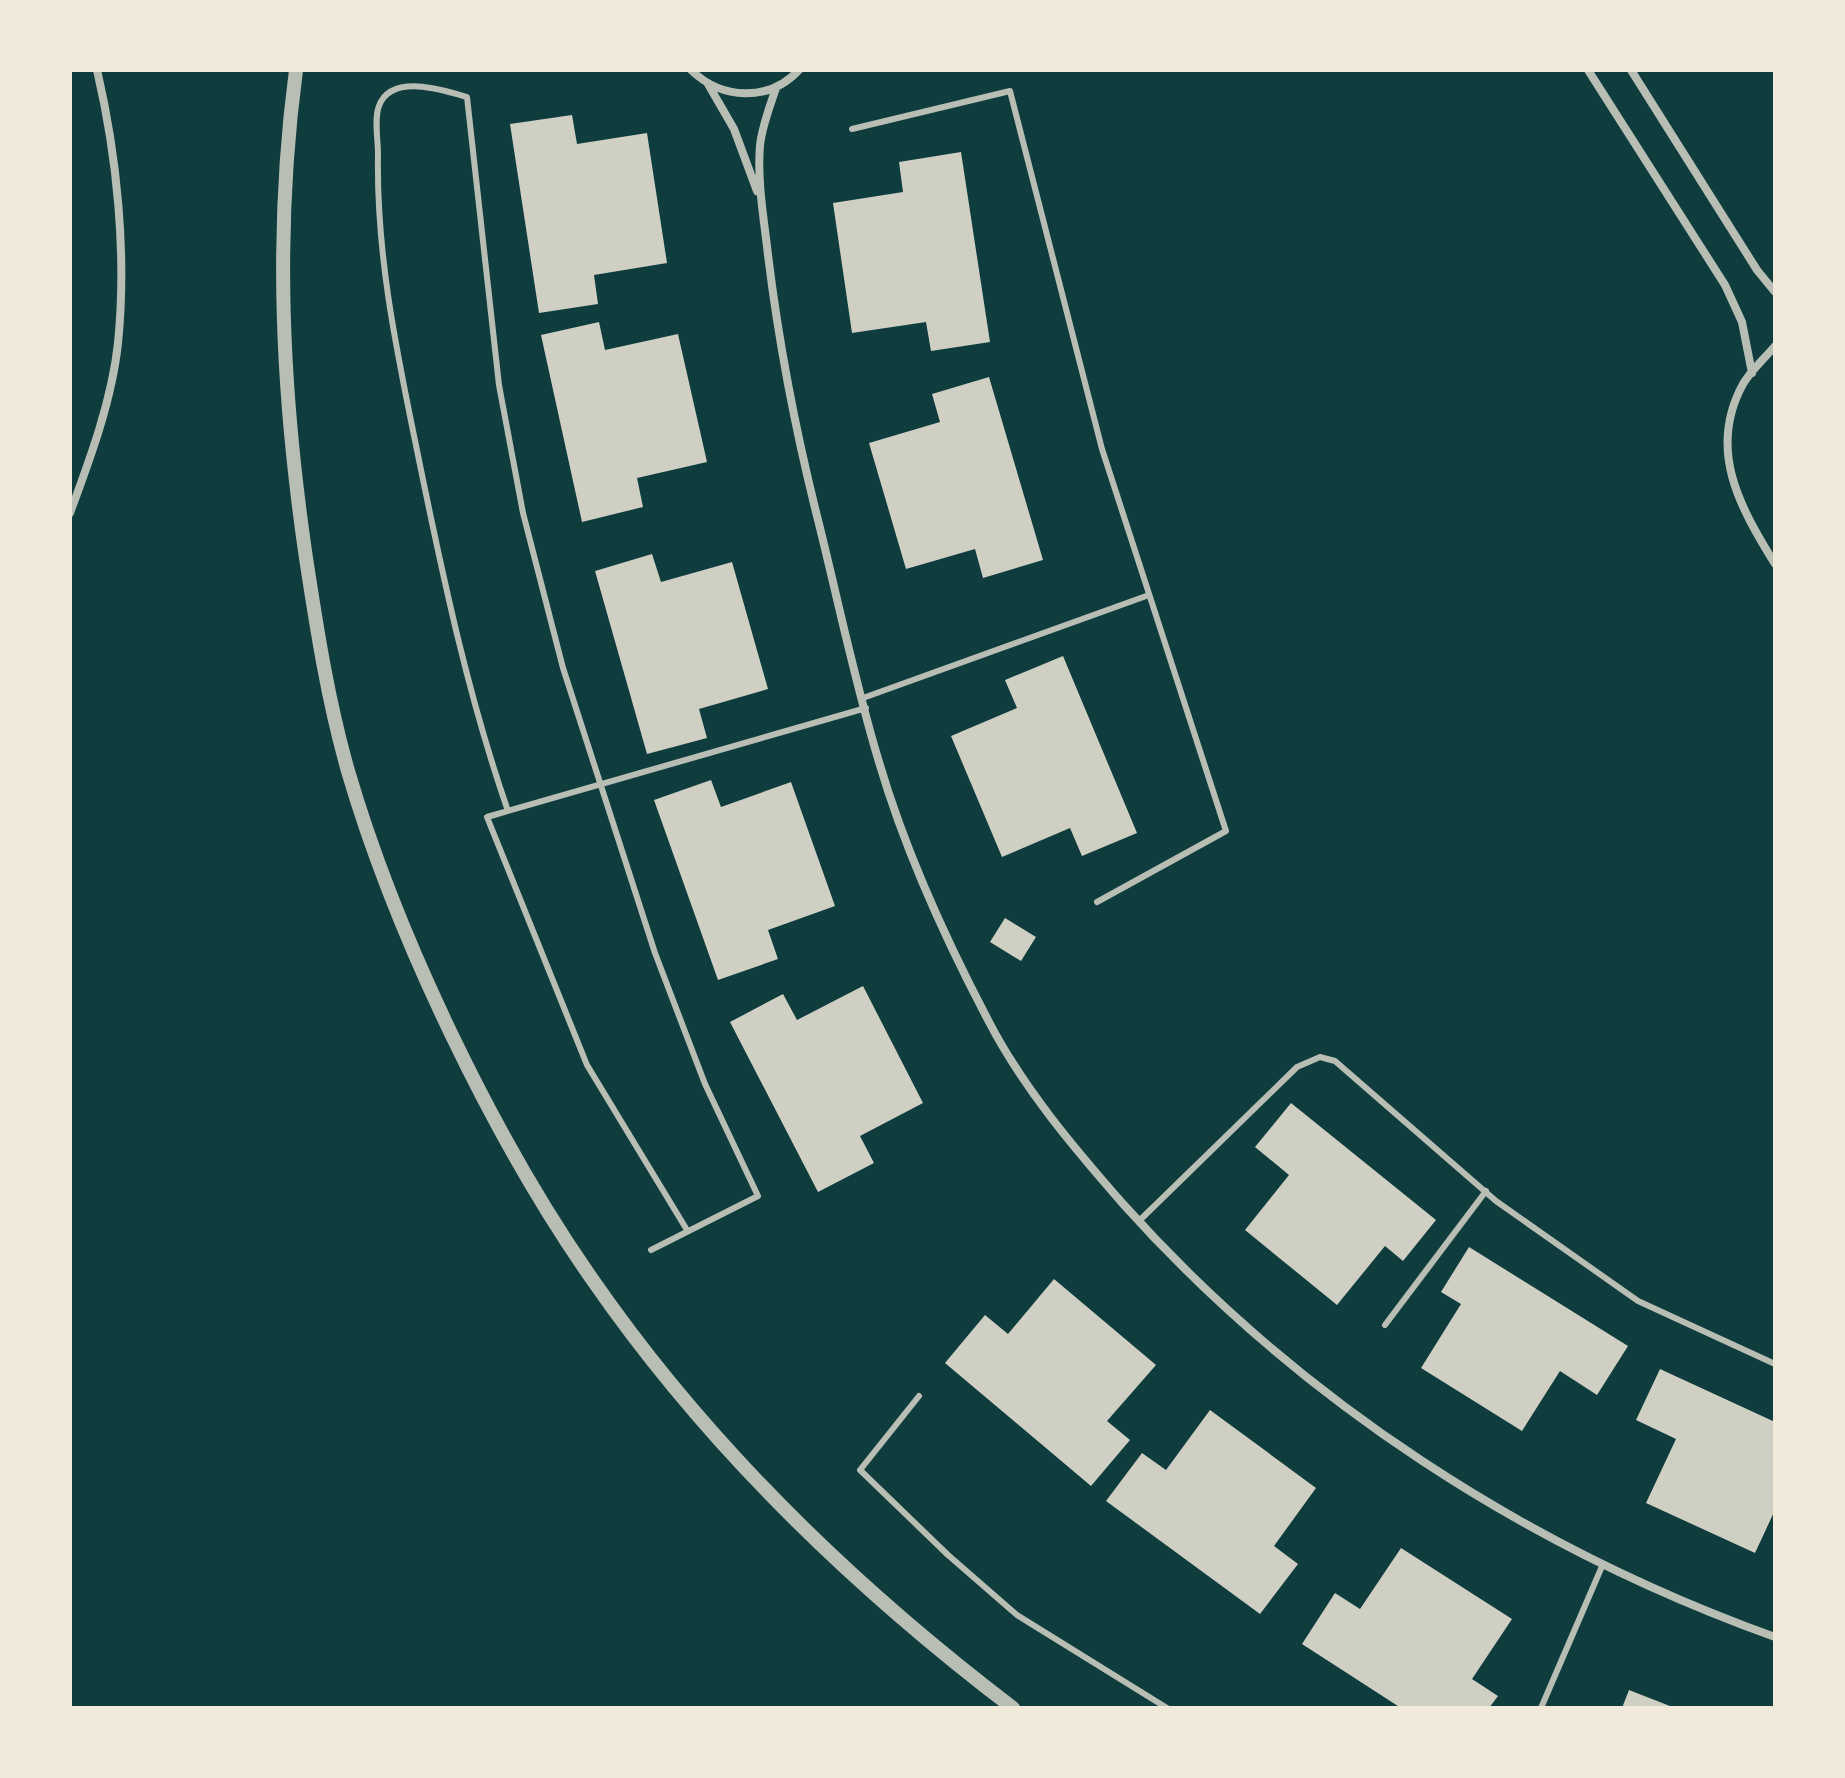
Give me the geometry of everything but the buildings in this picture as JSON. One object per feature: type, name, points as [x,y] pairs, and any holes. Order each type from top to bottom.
[{"type":"street","points":[[70,513],[94,449],[118,344],[120,249],[108,118],[97,70]]},
{"type":"street","points":[[296,70],[286,143],[281,315],[299,513],[317,634],[349,773],[413,944],[481,1089],[556,1226],[629,1327],[706,1422],[823,1548],[940,1651],[1013,1708]]},
{"type":"street","points":[[691,70],[708,84],[730,93],[754,94],[776,88],[799,70]]},
{"type":"street","points":[[1588,70],[1725,285],[1742,322],[1752,373]]},
{"type":"street","points":[[1631,70],[1757,270],[1775,292]]},
{"type":"street","points":[[708,84],[734,129],[762,203]]},
{"type":"street","points":[[776,88],[760,145],[762,203],[777,330],[804,463],[879,764],[935,909],[990,1024],[1064,1137],[1139,1221],[1247,1329],[1366,1424],[1535,1532],[1686,1605],[1775,1637]]},
{"type":"street","points":[[1775,346],[1752,373],[1734,405],[1726,454],[1732,486],[1745,515],[1775,564]]},
{"type":"lane","points":[[508,811],[468,678],[387,299],[377,196],[379,106],[388,93],[406,86],[443,89],[467,97],[499,385],[523,513],[563,668],[655,953],[705,1084],[758,1196],[651,1250]]},
{"type":"lane","points":[[852,129],[1010,91],[1102,449],[1226,831],[1097,902]]},
{"type":"lane","points":[[863,698],[1149,595]]},
{"type":"lane","points":[[687,1230],[587,1065],[487,817],[866,708]]},
{"type":"lane","points":[[1139,1221],[1297,1067],[1320,1057],[1335,1061],[1486,1191],[1638,1301],[1775,1364]]},
{"type":"lane","points":[[1385,1325],[1486,1191]]},
{"type":"lane","points":[[919,1396],[860,1470],[948,1555],[1017,1615],[1167,1708]]},
{"type":"lane","points":[[1541,1708],[1603,1564]]}]
